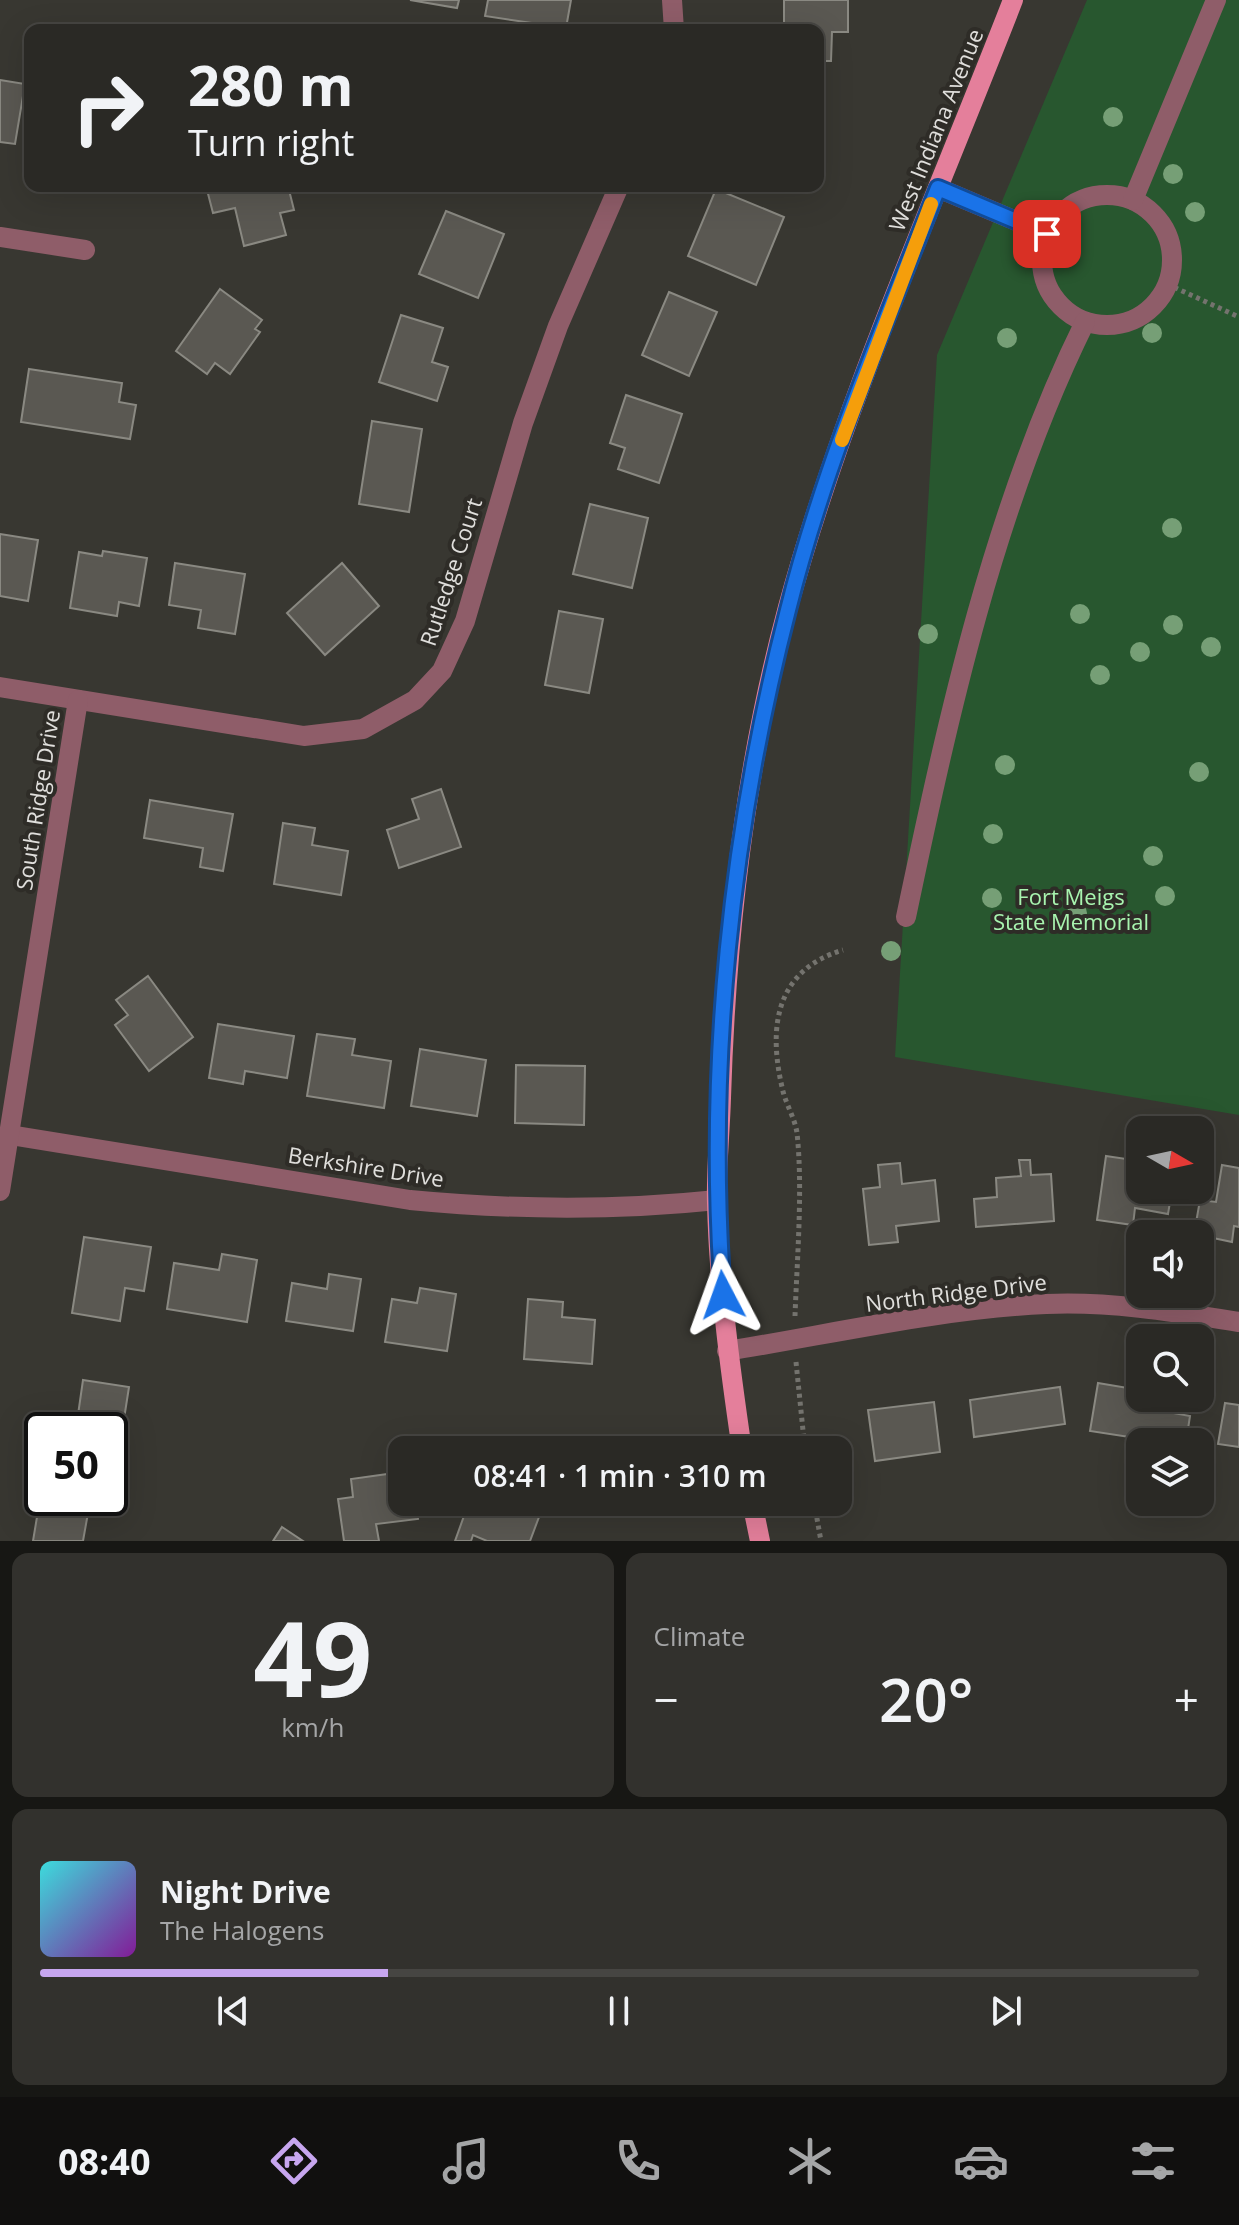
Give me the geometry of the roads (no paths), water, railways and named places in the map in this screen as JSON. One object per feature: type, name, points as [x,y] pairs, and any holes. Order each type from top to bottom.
[{"type":"main road","name":"West Indiana Avenue","points":[[740,1436],[727,1351],[717,1200],[723,1023],[743,830],[763,718],[788,609],[820,503],[938,188],[1013,0]]},
{"type":"main road","points":[[755,1516],[760,1541]]},
{"type":"street","points":[[672,0],[674,24]]},
{"type":"street","points":[[1133,200],[1216,0]]},
{"type":"street","points":[[938,188],[1047,234]]},
{"type":"street","name":"Rutledge Court","points":[[0,687],[324,736],[363,729],[381,722],[423,693],[453,653],[523,423],[558,326],[616,192]]},
{"type":"street","points":[[1112,195],[1133,200],[1162,226],[1170,244],[1172,264],[1167,284],[1158,301],[1143,314],[1125,323],[1105,326],[1085,322],[1067,312],[1048,288],[1041,257],[1047,234],[1056,218],[1072,204],[1091,196],[1112,195]]},
{"type":"street","points":[[0,237],[85,250]]},
{"type":"street","points":[[906,917],[940,755],[990,574],[1056,381],[1085,322]]},
{"type":"street","name":"South Ridge Drive","points":[[0,1191],[78,700]]},
{"type":"street","name":"Berkshire Drive","points":[[10,1135],[440,1203],[552,1211],[630,1209],[717,1200]]},
{"type":"street","name":"North Ridge Drive","points":[[727,1351],[987,1309],[1047,1304],[1107,1305],[1239,1322]]},
{"type":"park label","name":"Fort Meigs State Memorial","points":[[1071,910]]}]
